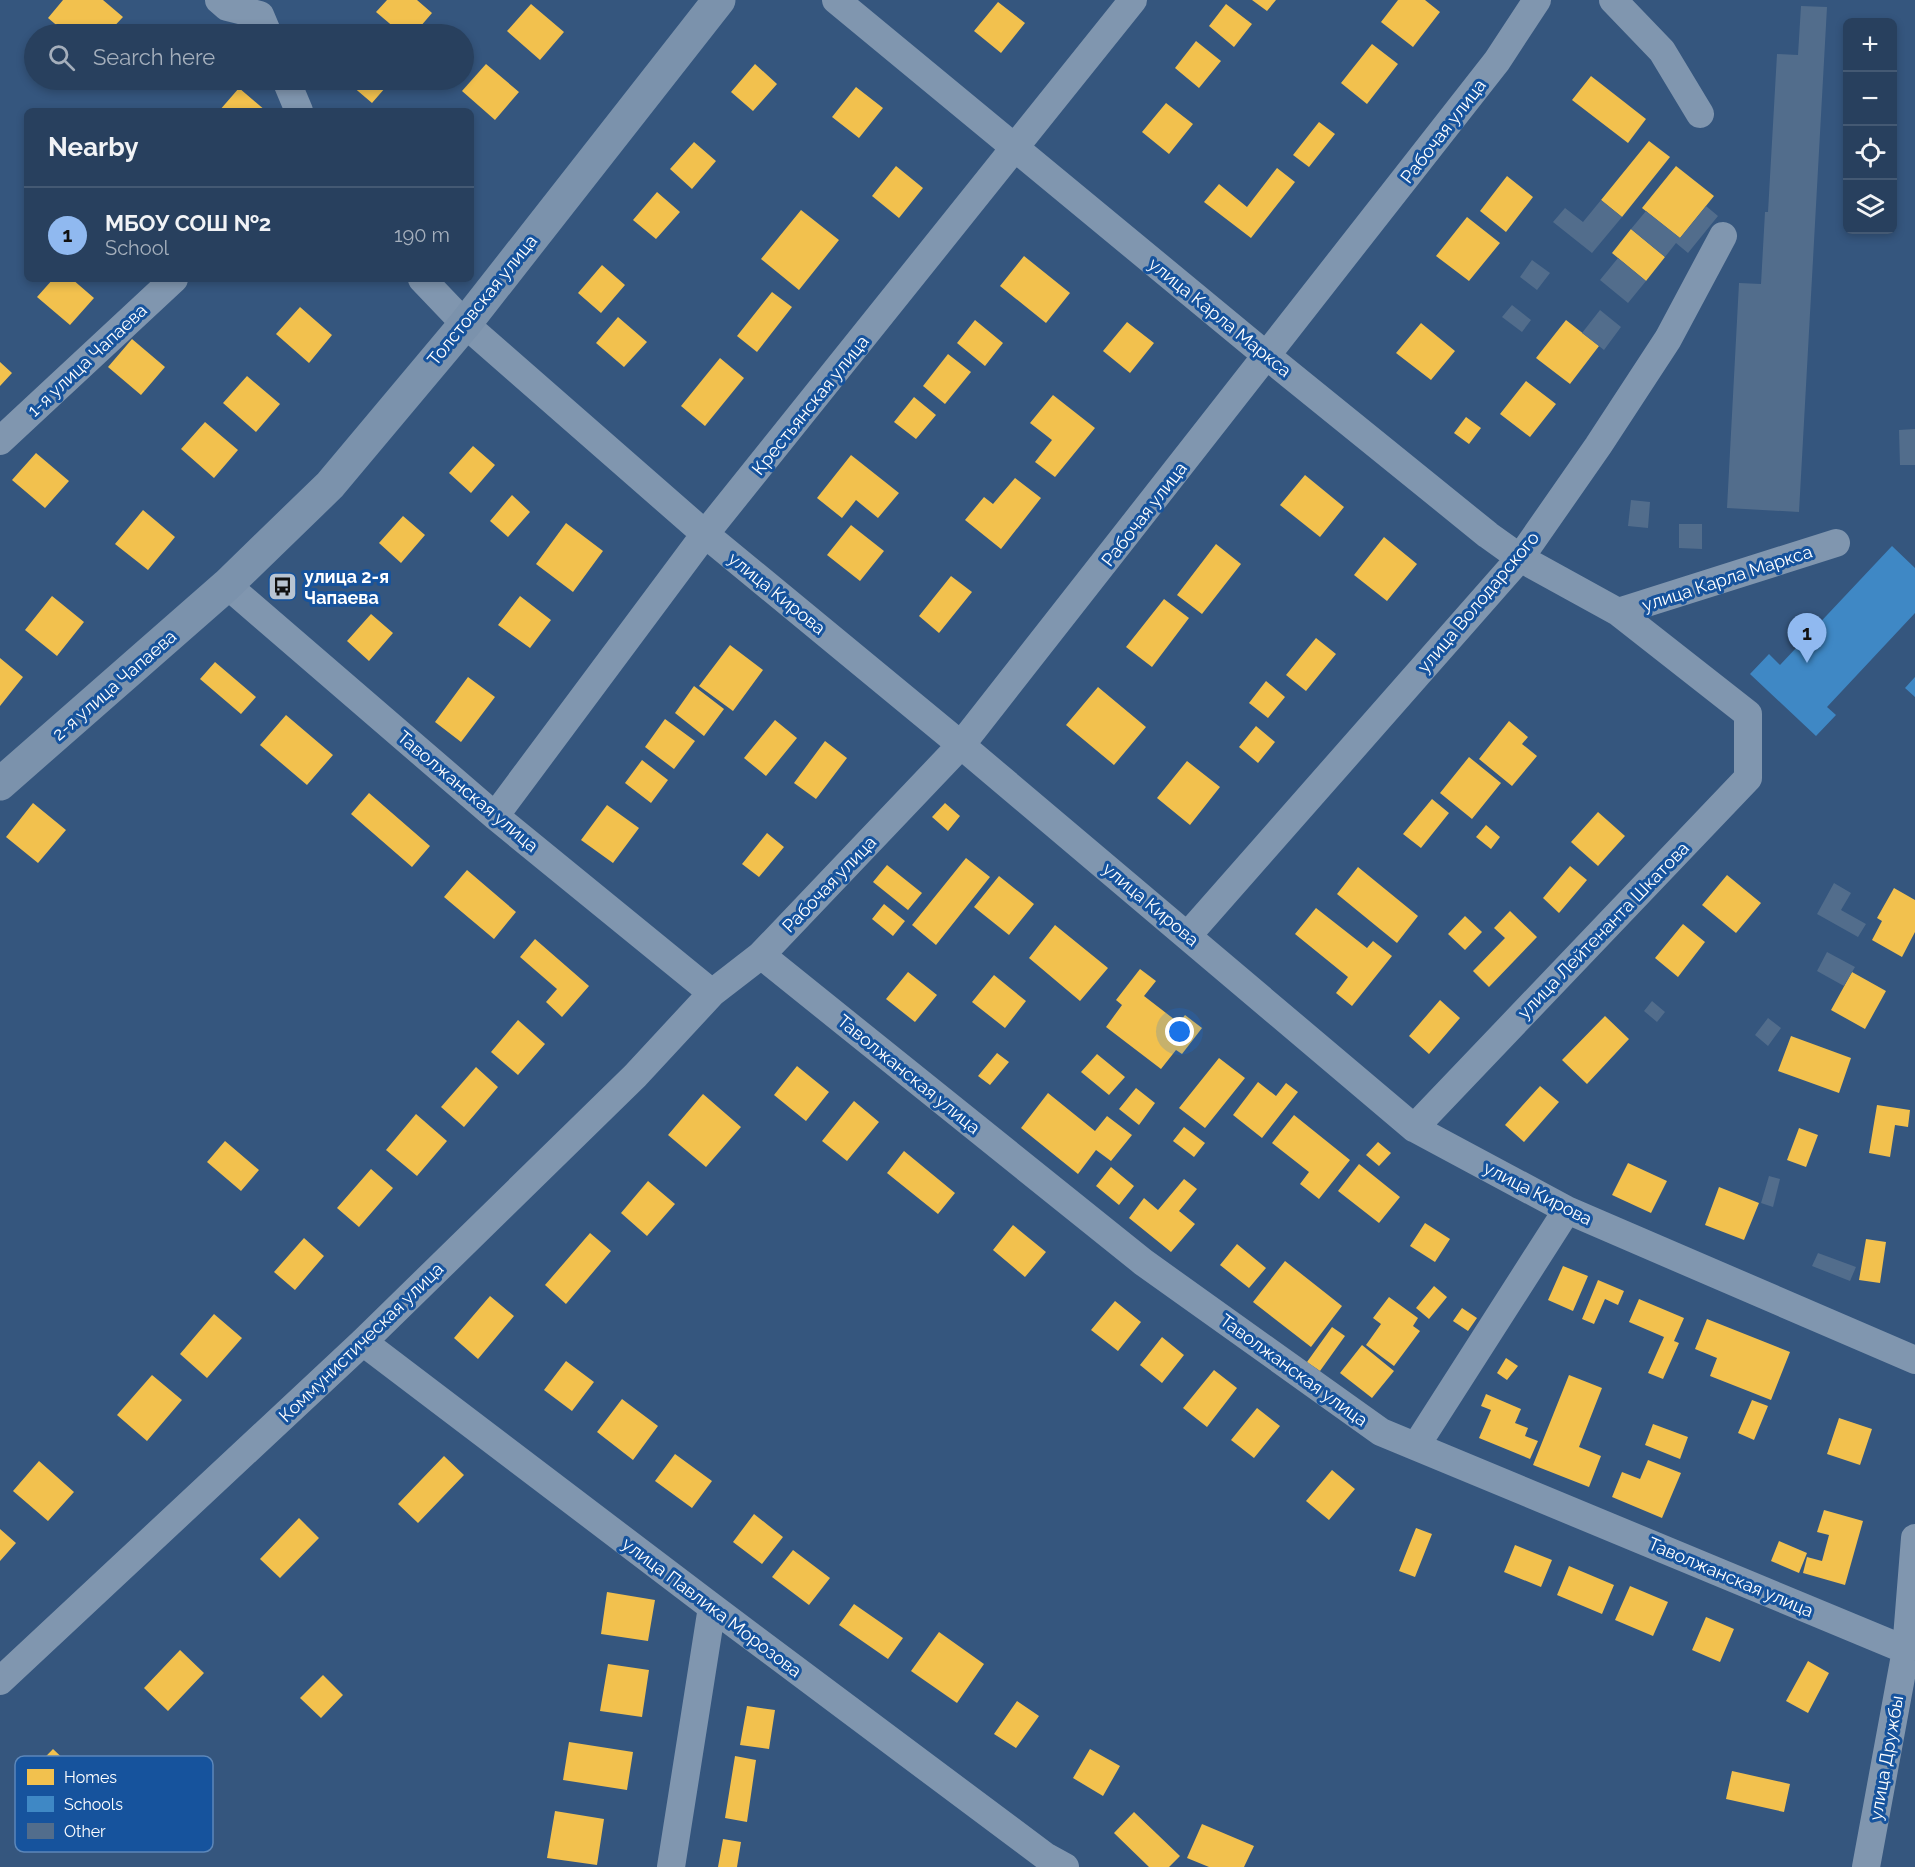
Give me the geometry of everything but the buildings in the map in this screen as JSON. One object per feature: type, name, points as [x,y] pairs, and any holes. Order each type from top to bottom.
[{"type":"main road","name":"Толстовская улица","points":[[227,585],[330,485],[465,324],[719,0]]},
{"type":"main road","name":"2-я улица Чапаева","points":[[0,784],[227,585]]},
{"type":"street","points":[[219,0],[227,7],[267,17]]},
{"type":"street","name":"улица Карла Маркса","points":[[836,0],[1267,356],[1488,535],[1520,558],[1618,612],[1749,714]]},
{"type":"street","name":"Крестьянская улица","points":[[495,816],[705,534],[1133,0]]},
{"type":"street","name":"Рабочая улица","points":[[712,993],[761,955],[961,745],[1497,61],[1536,0]]},
{"type":"street","points":[[1613,0],[1662,51],[1700,114]]},
{"type":"street","points":[[290,90],[298,108]]},
{"type":"street","name":"улица Володарского","points":[[1188,935],[1520,558],[1598,446],[1668,339],[1723,236]]},
{"type":"street","name":"1-я улица Чапаева","points":[[0,441],[171,282]]},
{"type":"street","name":"улица Кирова","points":[[425,282],[465,324],[705,534],[1188,935],[1414,1128],[1567,1210],[1915,1360]]},
{"type":"street","name":"улица Карла Маркса","points":[[1618,612],[1836,543]]},
{"type":"street","name":"Таволжанская улица","points":[[227,585],[495,816],[712,993]]},
{"type":"street","name":"улица Лейтенанта Шкатова","points":[[1414,1128],[1748,778],[1749,714]]},
{"type":"street","name":"Таволжанская улица","points":[[761,955],[1143,1262],[1381,1432],[1906,1650]]},
{"type":"street","name":"Коммунистическая улица","points":[[0,1681],[363,1342],[635,1076],[712,993]]},
{"type":"street","points":[[1416,1446],[1567,1210]]},
{"type":"street","name":"улица Павлика Морозова","points":[[363,1342],[711,1607],[1035,1848],[1065,1867]]},
{"type":"street","name":"улица Дружбы","points":[[1866,1867],[1906,1650],[1915,1538]]},
{"type":"street","points":[[671,1867],[711,1607]]},
{"type":"place","name":"улица 2-я Чапаева","points":[[283,586]]},
{"type":"place","name":"МБОУ СОШ №2","points":[[1807,663]]}]
